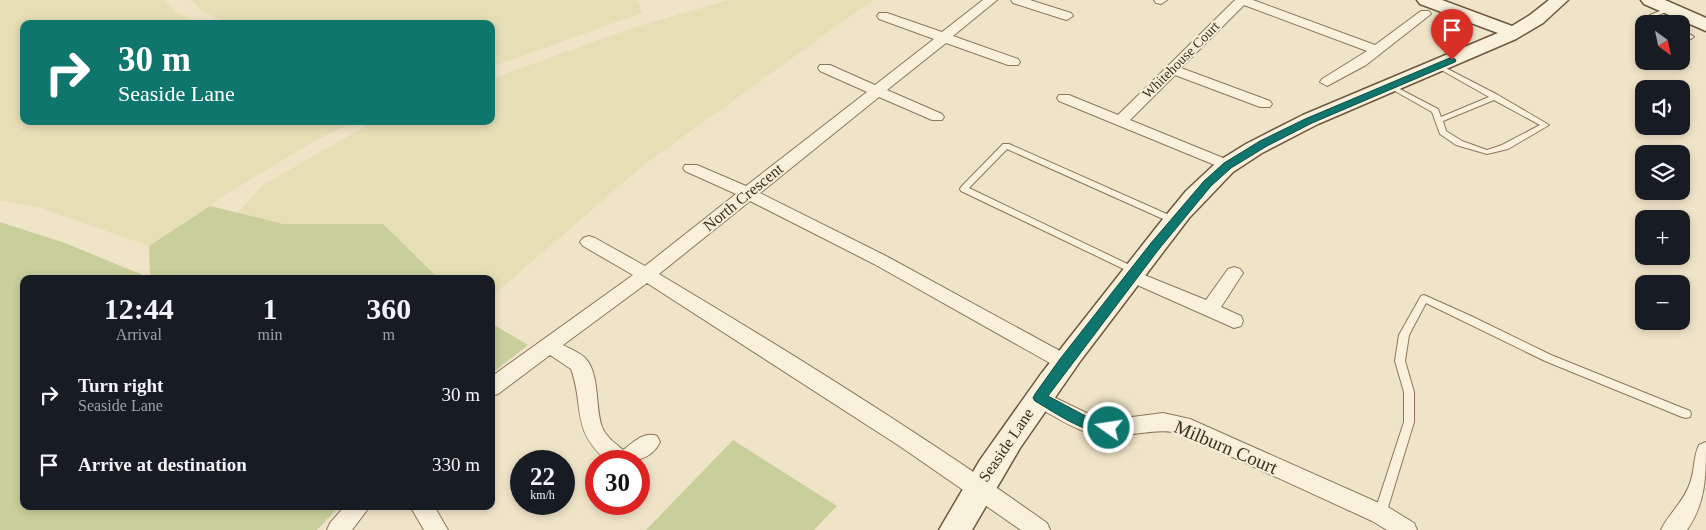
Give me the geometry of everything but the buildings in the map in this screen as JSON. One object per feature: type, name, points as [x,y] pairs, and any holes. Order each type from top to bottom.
[{"type":"main road","name":"Seaside Lane","points":[[955,530],[979,486],[1064,362],[1175,221],[1207,184],[1227,166],[1308,121],[1438,66],[1512,32],[1543,15],[1558,0]]},
{"type":"main road","points":[[1425,7],[1512,32]]},
{"type":"main road","points":[[1660,7],[1706,25]]},
{"type":"street","name":"North Crescent","points":[[495,385],[647,274],[990,0]]},
{"type":"street","points":[[1017,0],[1067,16]]},
{"type":"street","points":[[1241,0],[1377,50]]},
{"type":"street","name":"Whitehouse Court","points":[[1120,121],[1241,0]]},
{"type":"street","points":[[1327,82],[1377,50],[1425,7]]},
{"type":"street","points":[[883,16],[1013,62]]},
{"type":"street","points":[[824,68],[937,117]]},
{"type":"street","points":[[1172,69],[1265,104]]},
{"type":"street","points":[[1064,98],[1227,166]]},
{"type":"street","points":[[691,168],[749,193],[872,254],[1064,362]]},
{"type":"street","points":[[589,242],[647,274],[979,486],[1039,530]]},
{"type":"street","points":[[1210,309],[1234,272]]},
{"type":"street","points":[[1134,274],[1234,321]]},
{"type":"street","points":[[550,346],[579,364],[583,375],[592,428],[601,443],[609,450]]},
{"type":"street","name":"Milburn Court","points":[[1039,398],[1090,425],[1109,428],[1163,421],[1183,425],[1380,514],[1406,530]]},
{"type":"street","points":[[638,450],[650,442]]},
{"type":"street","points":[[1672,530],[1684,517],[1701,484],[1706,451]]},
{"type":"street","points":[[338,530],[356,510]]},
{"type":"street","points":[[424,510],[437,530]]},
{"type":"lane","points":[[1390,86],[1434,111],[1444,132],[1459,143],[1487,152],[1505,147],[1545,125],[1438,66]]},
{"type":"lane","points":[[1439,120],[1495,97]]},
{"type":"lane","points":[[1134,274],[964,189],[1006,146],[1175,221]]},
{"type":"lane","points":[[1380,514],[1409,422],[1408,392],[1400,361],[1404,335],[1424,298],[1548,358],[1686,414]]},
{"type":"shaded area","points":[[0,0],[165,0],[175,11],[191,20],[20,20],[20,125],[348,125],[313,142],[230,192],[149,246],[41,208],[0,200]]},
{"type":"shaded area","points":[[191,0],[638,0],[642,13],[495,66],[495,20],[221,20],[203,12]]},
{"type":"shaded area","points":[[729,0],[873,0],[645,164],[495,294],[495,275],[435,275],[382,224],[283,224],[237,213],[263,185],[368,125],[495,125],[495,78],[632,28]]},
{"type":"green space","points":[[210,206],[283,224],[383,224],[435,275],[150,275],[149,246]]},
{"type":"green space","points":[[0,222],[65,243],[143,275],[20,275],[20,510],[336,510],[317,530],[0,530]]},
{"type":"green space","points":[[495,325],[528,345],[495,371]]},
{"type":"green space","points":[[733,440],[837,506],[814,530],[646,530]]},
{"type":"route","points":[[1109,428],[1090,425],[1039,398],[1064,362],[1155,246],[1207,184],[1227,166],[1308,121],[1452,60]]}]
